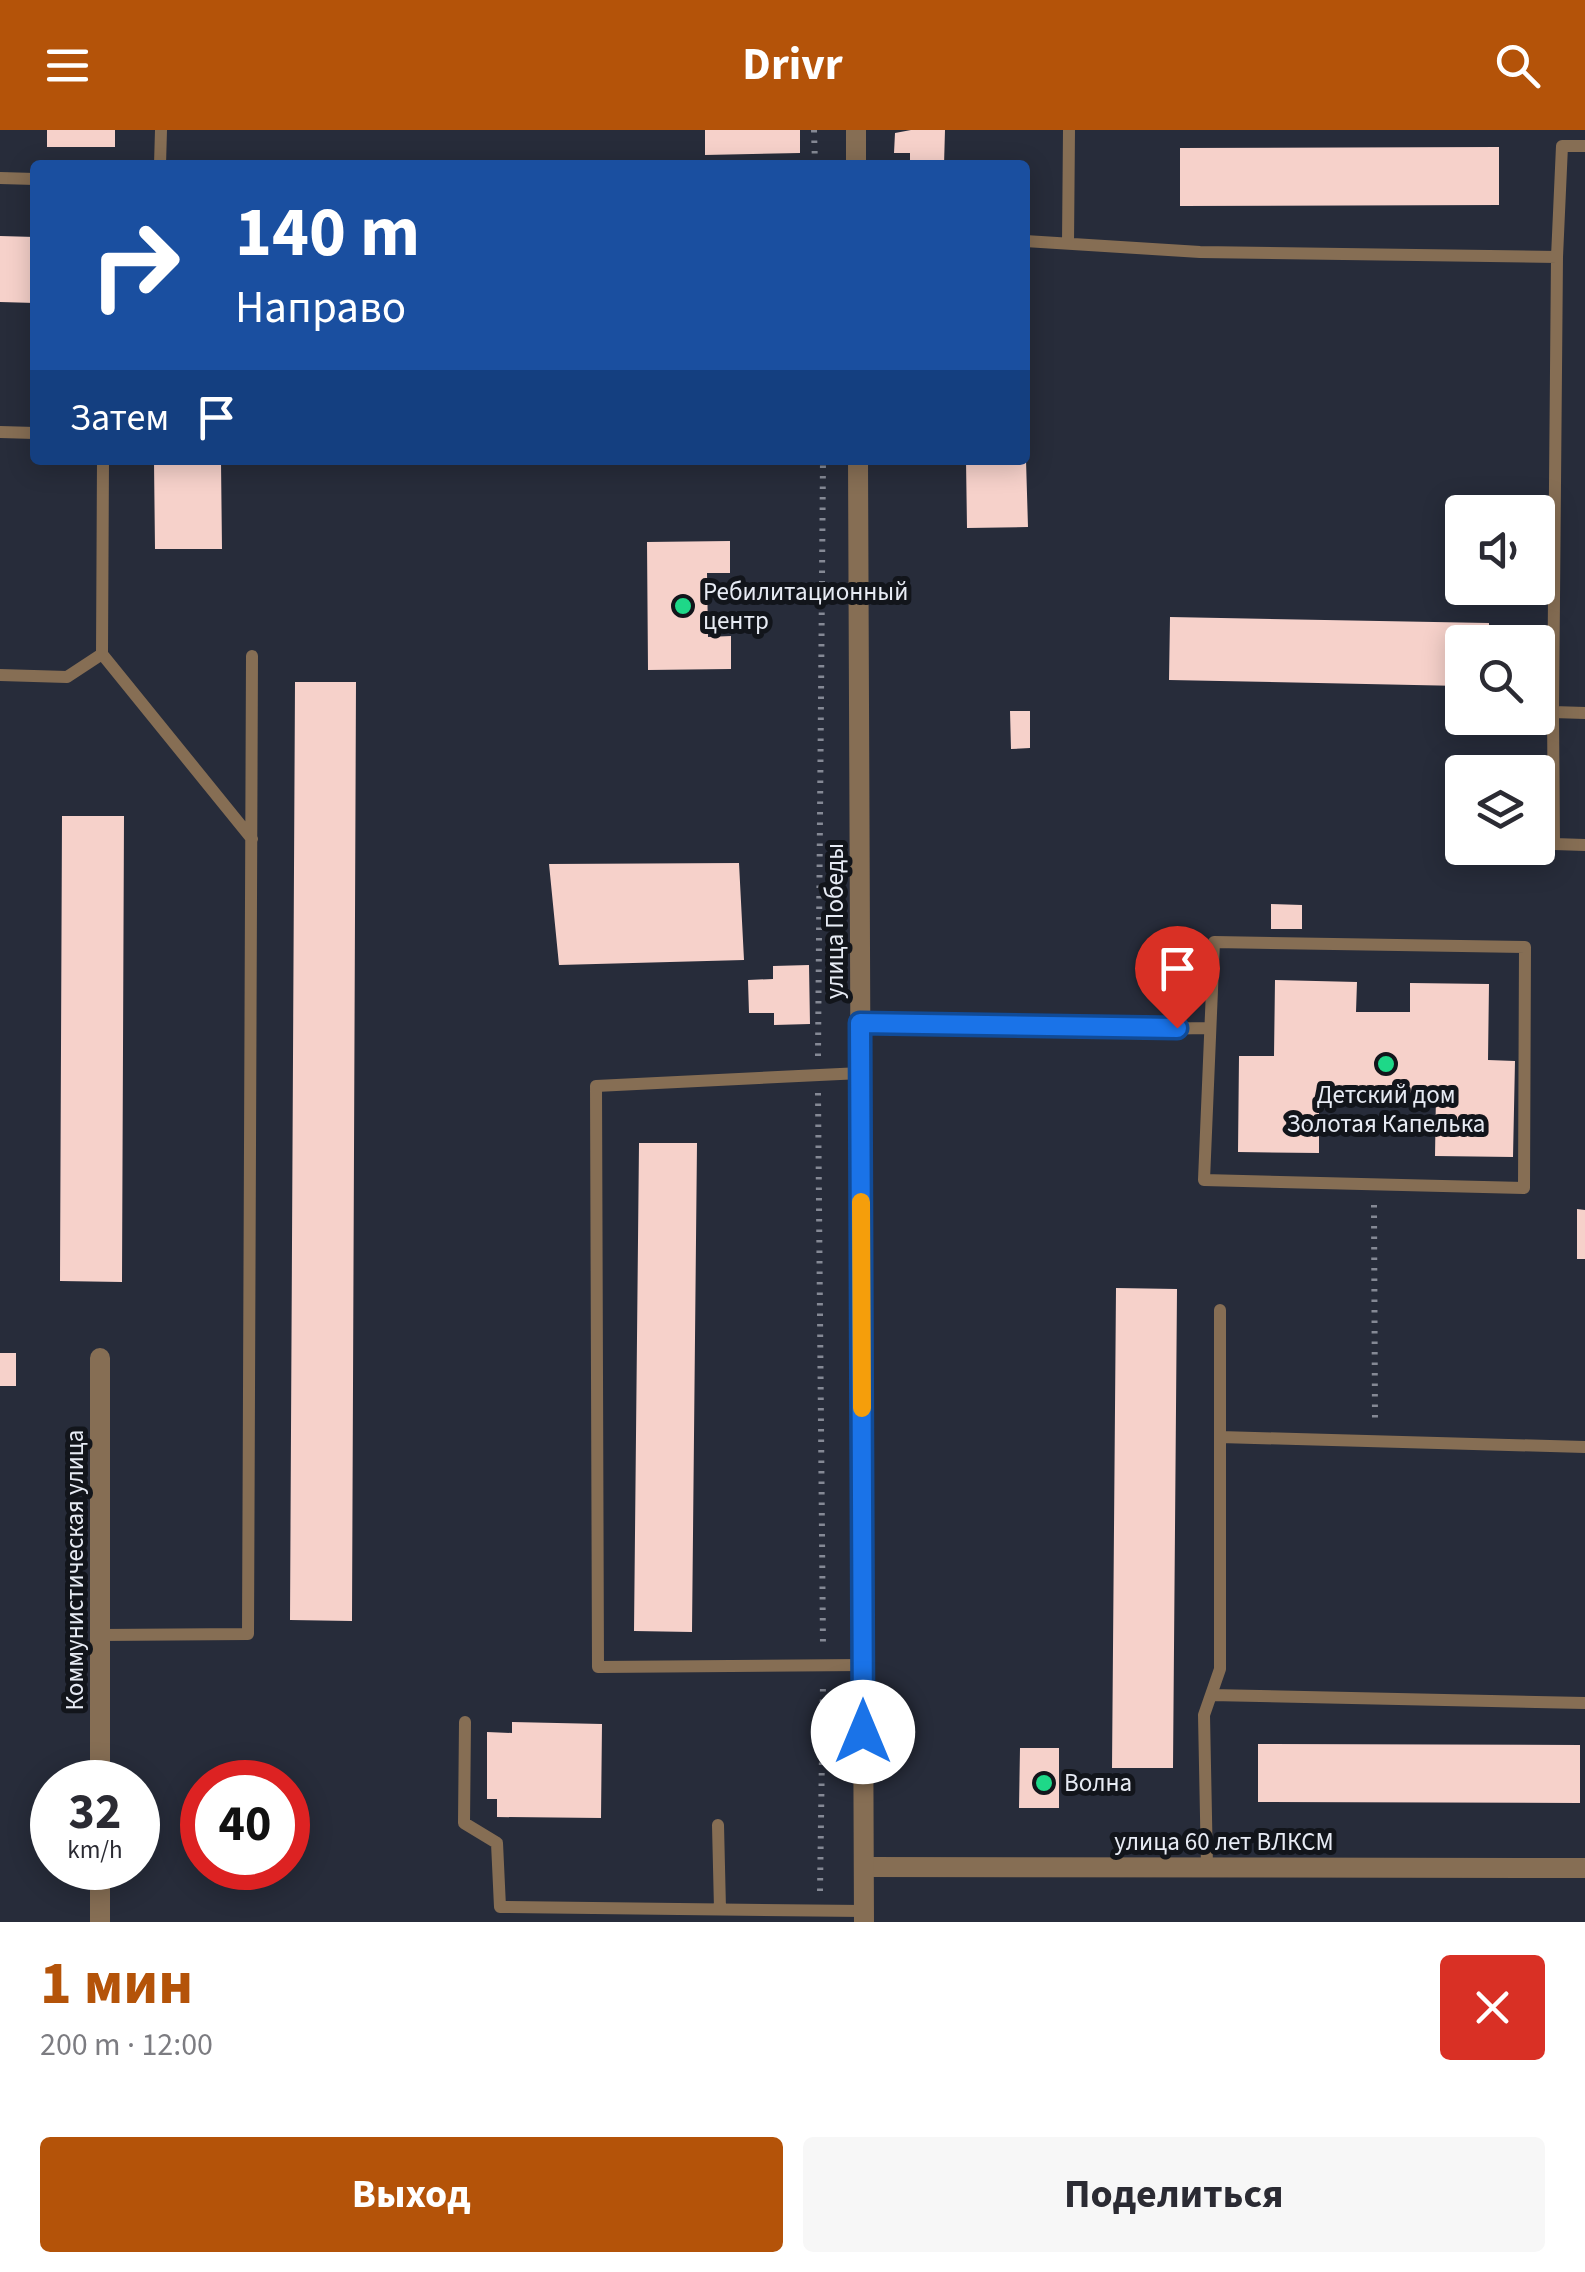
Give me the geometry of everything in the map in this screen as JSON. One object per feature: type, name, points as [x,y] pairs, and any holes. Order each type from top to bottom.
[{"type":"street","points":[[856,130],[856,160]]},
{"type":"street","name":"улица Победы","points":[[858,465],[864,1916]]},
{"type":"street","name":"Коммунистическая улица","points":[[100,1358],[100,1760]]},
{"type":"street","name":"улица 60 лет ВЛКСМ","points":[[864,1867],[1585,1868]]},
{"type":"street","points":[[100,1890],[100,1922]]},
{"type":"lane","points":[[160,160],[161,130]]},
{"type":"lane","points":[[1068,130],[1068,244]]},
{"type":"lane","points":[[1554,625],[1557,257],[1562,146],[1585,146]]},
{"type":"lane","points":[[0,178],[30,179]]},
{"type":"lane","points":[[1030,241],[1200,252],[1557,257]]},
{"type":"lane","points":[[0,432],[30,432]]},
{"type":"lane","points":[[103,465],[102,654],[252,839]]},
{"type":"lane","points":[[0,675],[67,677],[102,654]]},
{"type":"lane","points":[[100,1635],[248,1634],[252,656]]},
{"type":"lane","points":[[1555,712],[1585,713]]},
{"type":"lane","points":[[1553,735],[1554,844],[1585,846]]},
{"type":"lane","points":[[1214,942],[1525,947],[1524,1188],[1204,1180],[1208,1028],[1214,942]]},
{"type":"lane","points":[[860,1023],[1085,1030],[1208,1028]]},
{"type":"lane","points":[[860,1073],[596,1086],[598,1667],[863,1665]]},
{"type":"lane","points":[[1206,1867],[1204,1715],[1220,1669],[1220,1310]]},
{"type":"lane","points":[[1220,1437],[1585,1446]]},
{"type":"lane","points":[[1211,1696],[1585,1703]]},
{"type":"lane","points":[[464,1722],[464,1822],[498,1843],[500,1907],[820,1910],[864,1916]]},
{"type":"lane","points":[[718,1825],[720,1909]]},
{"type":"path","points":[[814,130],[815,160]]},
{"type":"path","points":[[820,1910],[823,1666],[818,1075],[823,465]]},
{"type":"path","points":[[1374,1184],[1375,1441]]},
{"type":"building","points":[[47,130],[115,130],[115,147],[47,147]]},
{"type":"building","points":[[705,130],[800,130],[800,153],[705,155]]},
{"type":"building","points":[[945,130],[944,160],[910,160],[910,153],[894,153],[895,133]]},
{"type":"building","points":[[1499,147],[1499,205],[1180,206],[1180,148]]},
{"type":"building","points":[[0,236],[30,237],[30,303],[0,302]]},
{"type":"building","points":[[154,465],[221,465],[222,549],[155,549]]},
{"type":"building","points":[[966,465],[1026,465],[1028,527],[967,528]]},
{"type":"building","points":[[730,541],[730,573],[707,573],[708,637],[731,636],[731,669],[648,670],[647,542]]},
{"type":"building","points":[[1170,617],[1489,623],[1445,625],[1445,686],[1169,680]]},
{"type":"building","points":[[295,682],[356,682],[352,1621],[290,1620]]},
{"type":"building","points":[[1010,711],[1030,711],[1030,748],[1011,749]]},
{"type":"building","points":[[62,816],[124,816],[122,1282],[60,1281]]},
{"type":"building","points":[[739,863],[744,960],[559,965],[549,864]]},
{"type":"building","points":[[1271,904],[1302,905],[1302,929],[1271,929]]},
{"type":"building","points":[[809,965],[810,1024],[774,1025],[774,1013],[749,1013],[748,980],[773,979],[773,966]]},
{"type":"building","points":[[1275,980],[1357,982],[1356,1012],[1410,1012],[1410,983],[1489,984],[1488,1060],[1515,1061],[1513,1157],[1435,1156],[1436,1093],[1319,1091],[1319,1153],[1238,1152],[1239,1056],[1274,1056]]},
{"type":"building","points":[[639,1143],[697,1143],[692,1632],[634,1631]]},
{"type":"building","points":[[1577,1209],[1585,1210],[1585,1259],[1577,1259]]},
{"type":"building","points":[[1116,1288],[1177,1289],[1173,1768],[1112,1768]]},
{"type":"building","points":[[0,1353],[16,1353],[16,1386],[0,1386]]},
{"type":"building","points":[[512,1722],[602,1724],[601,1818],[497,1817],[497,1799],[487,1799],[487,1732],[512,1733]]},
{"type":"building","points":[[1258,1744],[1580,1745],[1580,1803],[1258,1802]]},
{"type":"building","points":[[1020,1748],[1059,1748],[1059,1808],[1019,1808]]},
{"type":"slow traffic","points":[[861,1202],[862,1408]]},
{"type":"place","name":"Ребилитационный центр","points":[[683,606]]},
{"type":"place","name":"Детский дом Золотая Капелька","points":[[1386,1064]]},
{"type":"place","name":"Волна","points":[[1044,1783]]},
{"type":"route","points":[[863,1732],[860,1023],[1085,1030],[1177,1028]]}]
